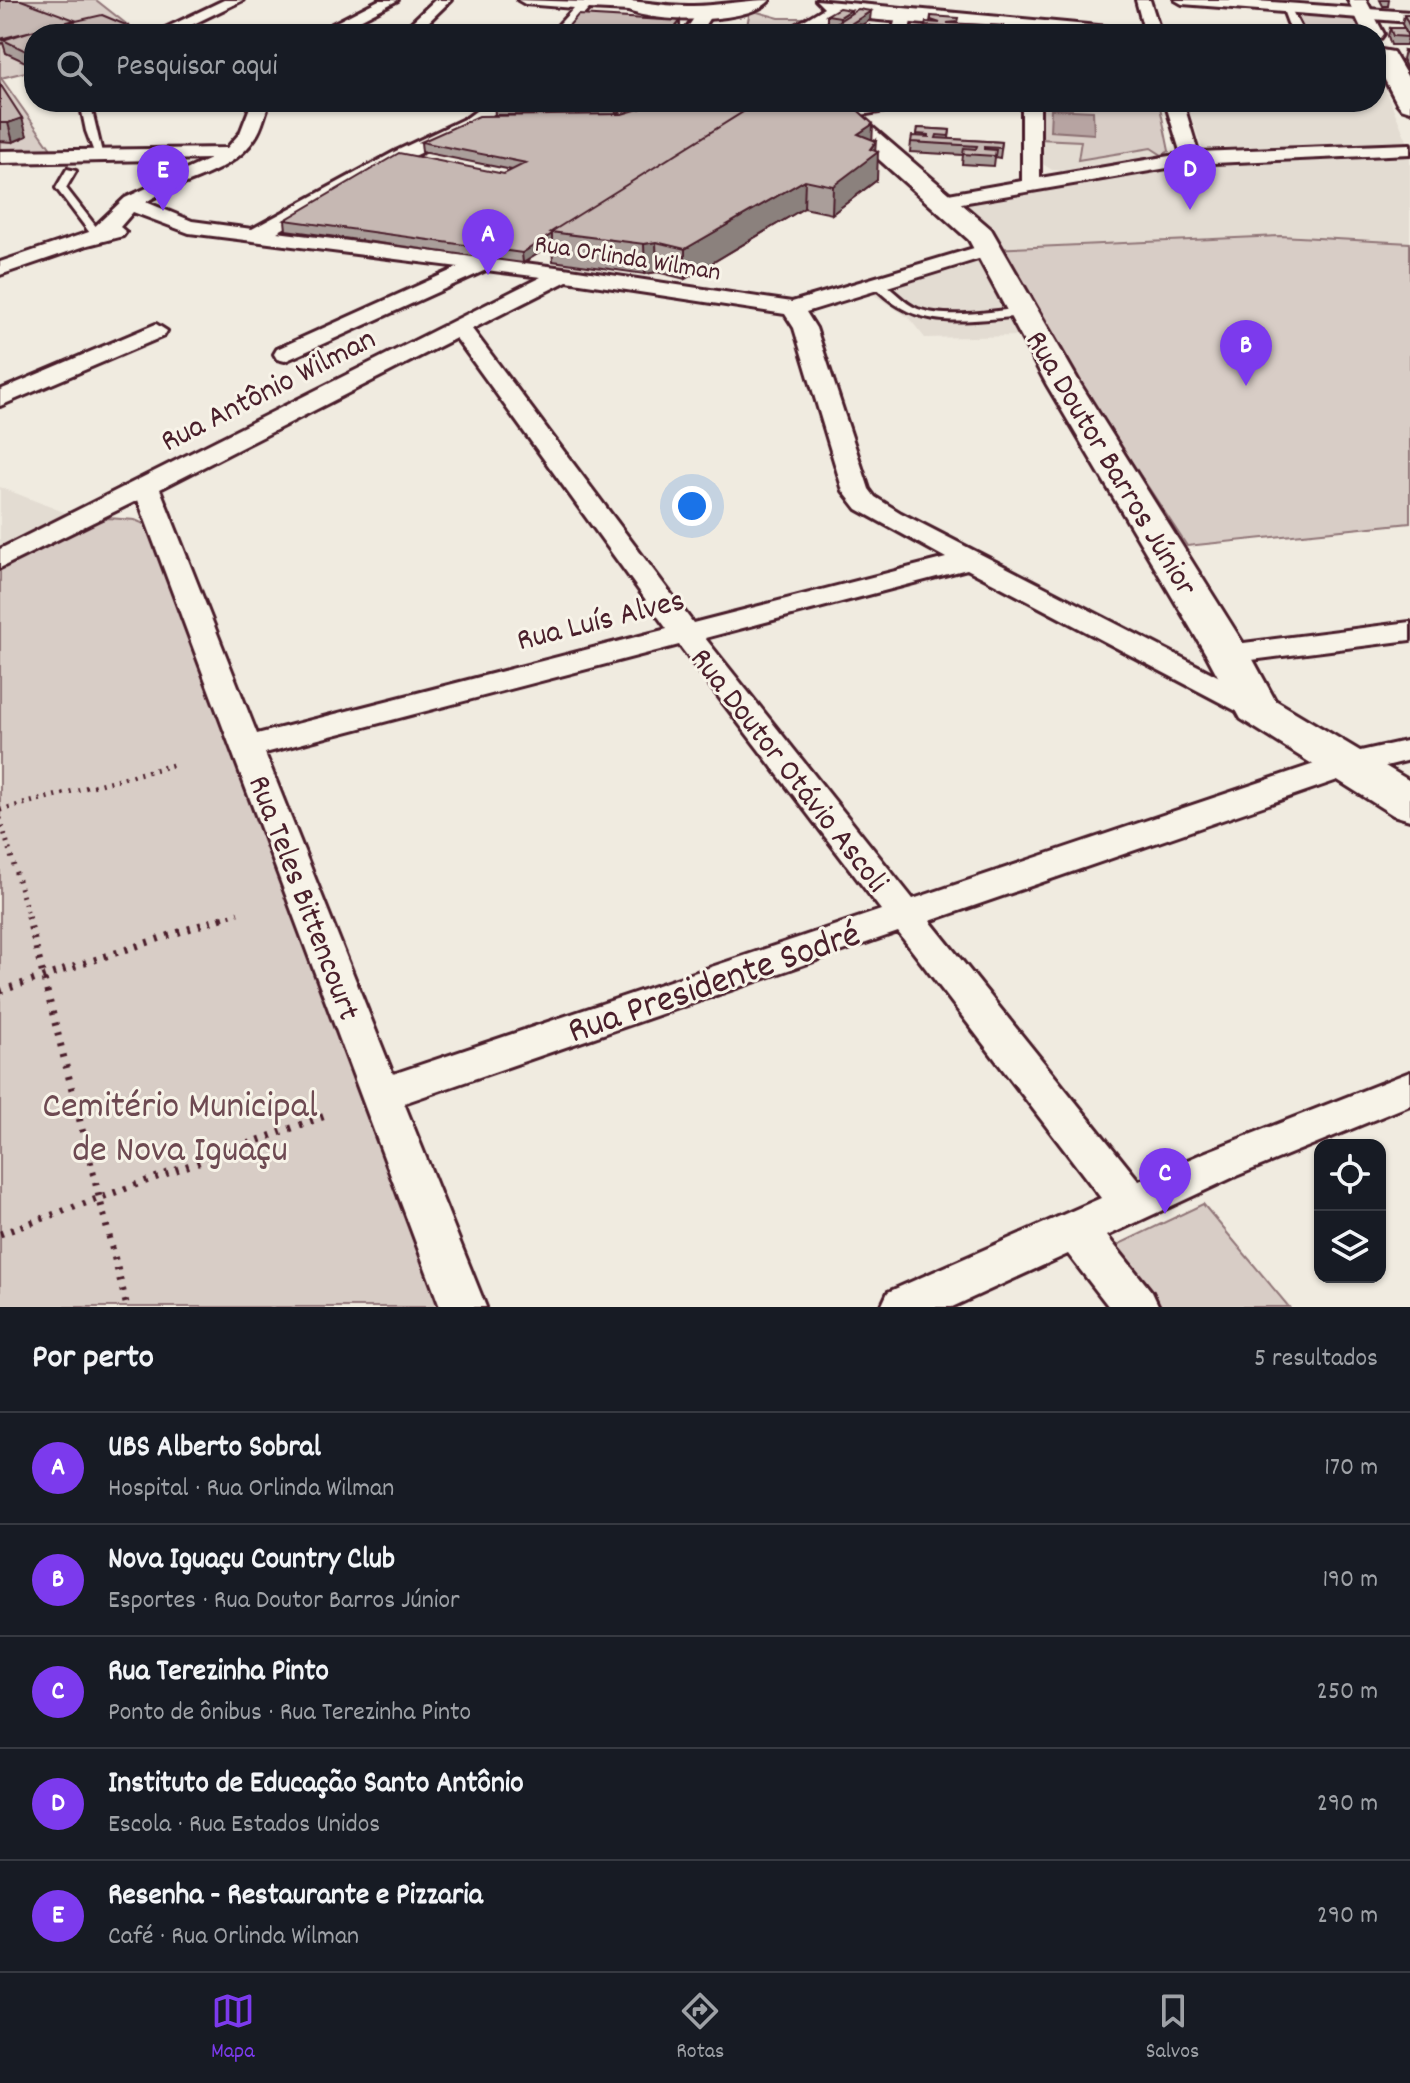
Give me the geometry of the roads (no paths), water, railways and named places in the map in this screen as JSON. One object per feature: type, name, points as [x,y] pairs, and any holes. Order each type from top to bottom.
[{"type":"main road","points":[[621,0],[695,20],[731,20],[738,24]]},
{"type":"main road","points":[[695,20],[732,11],[759,0]]},
{"type":"main road","points":[[744,24],[745,12],[759,0]]},
{"type":"main road","points":[[827,0],[834,5],[899,24]]},
{"type":"main road","points":[[808,24],[825,14],[857,11]]},
{"type":"main road","points":[[1386,56],[1410,103]]},
{"type":"main road","name":"Rua Doutor Barros Júnior","points":[[840,112],[944,200],[981,235],[991,249],[1064,385],[1228,654],[1257,709]]},
{"type":"main road","points":[[1257,709],[1410,803]]},
{"type":"street","points":[[186,0],[205,13]]},
{"type":"street","points":[[182,24],[236,0]]},
{"type":"street","points":[[342,24],[391,0]]},
{"type":"street","points":[[418,24],[444,0]]},
{"type":"street","points":[[525,0],[650,8]]},
{"type":"street","points":[[568,24],[588,4],[609,0]]},
{"type":"street","points":[[1143,0],[1150,24]]},
{"type":"street","points":[[1182,0],[1286,9],[1361,7],[1410,17]]},
{"type":"street","points":[[1286,9],[1293,24]]},
{"type":"street","points":[[0,269],[97,235],[113,225],[132,202],[231,153],[246,139],[257,112]]},
{"type":"street","points":[[258,234],[402,155],[474,121],[502,112]]},
{"type":"street","points":[[580,120],[629,117],[637,112]]},
{"type":"street","points":[[1031,112],[1031,184]]},
{"type":"street","points":[[1177,112],[1191,158]]},
{"type":"street","points":[[944,200],[1191,158],[1410,149]]},
{"type":"street","points":[[0,157],[231,153]]},
{"type":"street","points":[[402,155],[431,161]]},
{"type":"street","name":"Rua Orlinda Wilman","points":[[132,202],[147,212],[189,227],[536,270],[562,263],[793,309],[991,249]]},
{"type":"street","points":[[97,235],[189,227]]},
{"type":"street","name":"Rua Antônio Wilman","points":[[0,560],[460,328],[562,263]]},
{"type":"street","points":[[285,354],[483,264]]},
{"type":"street","points":[[793,309],[805,328],[856,491],[866,503],[1257,709]]},
{"type":"street","name":"Rua Doutor Otávio Ascoli","points":[[460,328],[686,634],[1131,1204]]},
{"type":"street","points":[[0,399],[156,331]]},
{"type":"street","name":"Rua Teles Bittencourt","points":[[146,487],[463,1307]]},
{"type":"street","name":"Rua Luís Alves","points":[[248,747],[970,560]]},
{"type":"street","points":[[1228,654],[1410,631]]},
{"type":"street","name":"Rua Presidente Sodré","points":[[382,1094],[1350,764],[1410,750]]},
{"type":"street","points":[[904,1307],[1131,1204],[1330,1118],[1410,1088]]},
{"type":"street","points":[[1075,1229],[1136,1307]]},
{"type":"lane","points":[[87,112],[100,155]]},
{"type":"lane","points":[[71,171],[61,188],[97,235]]},
{"type":"lane","points":[[878,284],[903,307],[923,313],[965,316],[1024,312]]},
{"type":"place","name":"Instituto de Educação Santo Antônio","points":[[1190,210]]},
{"type":"place","name":"Resenha - Restaurante e Pizzaria","points":[[163,211]]},
{"type":"place","name":"UBS Alberto Sobral","points":[[488,275]]},
{"type":"place","name":"Nova Iguaçu Country Club","points":[[1246,386]]},
{"type":"place","name":"Rua Terezinha Pinto","points":[[1165,1214]]},
{"type":"park label","name":"Cemitério Municipal de Nova Iguaçu","points":[[180,1125]]}]
